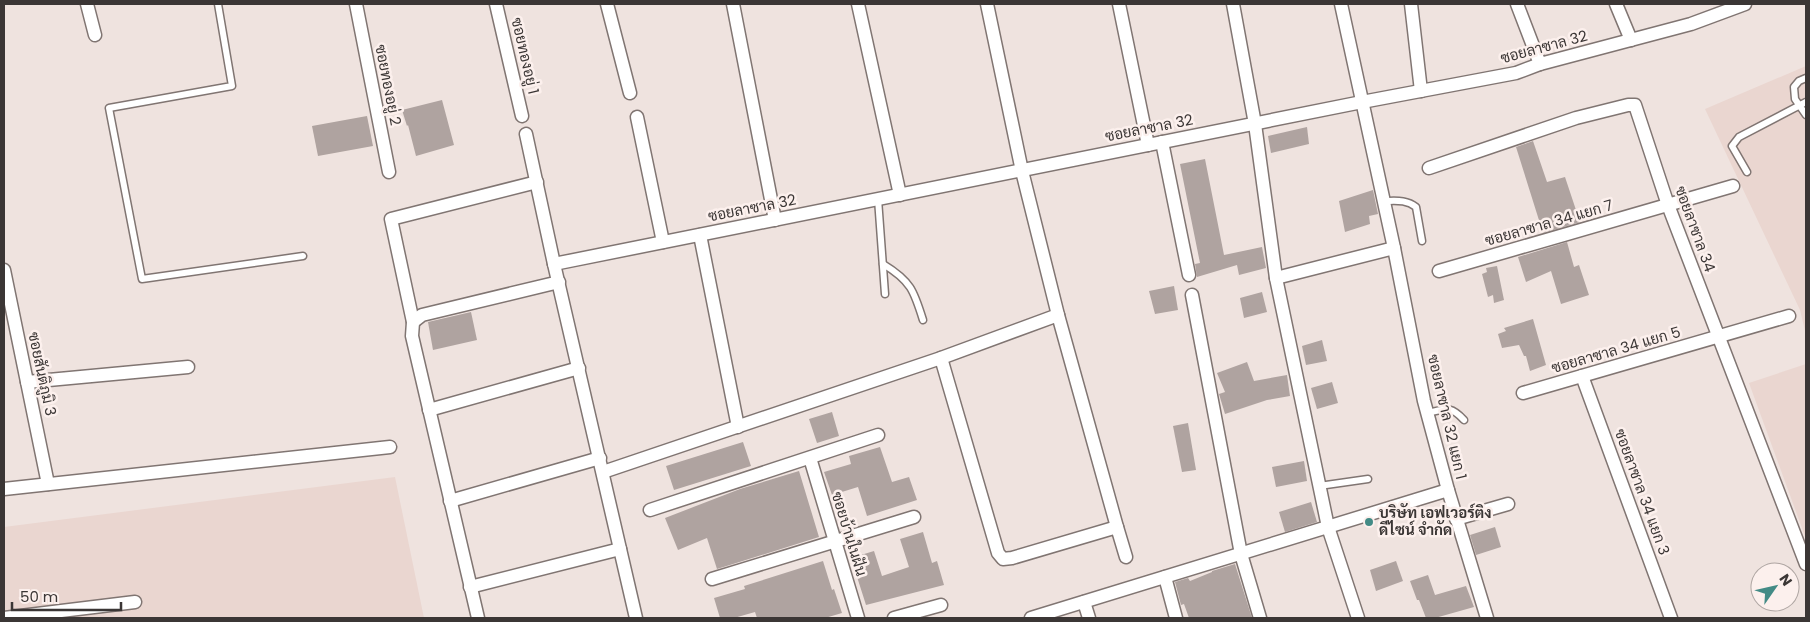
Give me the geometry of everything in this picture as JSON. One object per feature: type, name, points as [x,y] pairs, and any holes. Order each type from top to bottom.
[{"type":"street","points":[[87,4],[95,35]]},
{"type":"street","name":"ซอยทองอยู่ 2","points":[[356,4],[389,172]]},
{"type":"street","name":"ซอยทองอยู่ 1","points":[[496,4],[522,116]]},
{"type":"street","points":[[607,4],[630,93]]},
{"type":"street","points":[[733,4],[775,220]]},
{"type":"street","points":[[858,4],[900,195]]},
{"type":"street","points":[[987,4],[1022,171],[1058,315],[1126,557]]},
{"type":"street","points":[[1119,4],[1148,145]]},
{"type":"street","points":[[1233,4],[1255,124],[1276,278],[1328,527],[1358,618]]},
{"type":"street","name":"ซอยลาซาล 32 แยก 1","points":[[1031,618],[1448,490],[1428,413],[1341,4]]},
{"type":"street","points":[[1411,4],[1421,91]]},
{"type":"street","points":[[1516,4],[1540,64]]},
{"type":"street","points":[[1616,4],[1631,40]]},
{"type":"street","name":"ซอยลาซาล 32","points":[[554,264],[1362,102],[1516,73],[1540,64],[1691,24],[1720,8],[1745,4]]},
{"type":"street","name":"ซอยลาซาล 34","points":[[1429,168],[1576,118],[1628,105],[1633,105],[1637,108],[1668,205],[1806,564]]},
{"type":"street","points":[[637,117],[663,242]]},
{"type":"street","points":[[526,134],[554,264],[636,618]]},
{"type":"street","points":[[1162,142],[1189,275]]},
{"type":"street","points":[[478,618],[412,336],[413,322],[391,219],[537,182]]},
{"type":"street","name":"ซอยลาซาล 34 แยก 7","points":[[1439,271],[1733,186]]},
{"type":"street","points":[[700,235],[738,427]]},
{"type":"street","points":[[1276,278],[1394,248]]},
{"type":"street","name":"ซอยสันติภูมิ 3","points":[[4,270],[48,484]]},
{"type":"street","points":[[413,322],[422,315],[559,282]]},
{"type":"street","points":[[1192,294],[1241,554],[1260,618]]},
{"type":"street","points":[[603,472],[941,358],[1058,315]]},
{"type":"street","name":"ซอยลาซาล 34 แยก 5","points":[[1523,393],[1719,338],[1789,316]]},
{"type":"street","points":[[941,358],[998,553],[1003,559],[1117,527]]},
{"type":"street","points":[[27,382],[188,367]]},
{"type":"street","points":[[429,410],[579,368]]},
{"type":"street","name":"ซอยลาซาล 34 แยก 3","points":[[1582,376],[1671,618]]},
{"type":"street","points":[[650,510],[878,435]]},
{"type":"street","points":[[4,489],[390,447]]},
{"type":"street","points":[[450,501],[600,458]]},
{"type":"street","name":"ซอยบ้านในฝัน","points":[[810,458],[833,540],[858,618]]},
{"type":"street","points":[[1448,490],[1488,618]]},
{"type":"street","points":[[1456,519],[1508,504]]},
{"type":"street","points":[[712,579],[833,540],[914,517]]},
{"type":"street","points":[[470,587],[620,549]]},
{"type":"street","points":[[1165,577],[1176,618]]},
{"type":"street","points":[[4,618],[135,602]]},
{"type":"street","points":[[1084,602],[1090,618]]},
{"type":"street","points":[[894,618],[941,605]]},
{"type":"lane","points":[[218,4],[232,86],[109,108],[142,280],[303,256]]},
{"type":"lane","points":[[1806,78],[1799,81],[1794,87],[1796,99],[1806,115]]},
{"type":"lane","points":[[1747,172],[1732,146],[1739,137],[1806,102]]},
{"type":"lane","points":[[878,199],[885,294]]},
{"type":"lane","points":[[1383,202],[1403,201],[1412,203],[1416,207],[1422,241]]},
{"type":"lane","points":[[883,264],[906,280],[915,293],[923,320]]},
{"type":"lane","points":[[1428,413],[1448,409],[1455,410],[1464,420]]},
{"type":"lane","points":[[1319,486],[1368,479]]},
{"type":"shaded area","points":[[1806,66],[1806,335],[1800,310],[1705,109]]},
{"type":"shaded area","points":[[1806,364],[1806,539],[1749,383]]},
{"type":"shaded area","points":[[395,477],[424,618],[4,618],[4,527]]},
{"type":"building","points":[[442,100],[454,145],[416,156],[402,110]]},
{"type":"building","points":[[367,116],[373,146],[318,156],[312,126]]},
{"type":"building","points":[[1307,127],[1309,144],[1271,153],[1268,136]]},
{"type":"building","points":[[1533,141],[1547,182],[1565,177],[1580,222],[1543,233],[1516,147]]},
{"type":"building","points":[[1205,159],[1224,255],[1262,247],[1266,268],[1239,275],[1237,265],[1197,277],[1195,264],[1200,263],[1180,164]]},
{"type":"building","points":[[1373,190],[1378,214],[1369,216],[1370,224],[1345,232],[1339,201]]},
{"type":"building","points":[[1567,242],[1574,267],[1579,265],[1589,295],[1561,304],[1551,271],[1526,282],[1518,257]]},
{"type":"building","points":[[1497,266],[1504,300],[1494,303],[1493,295],[1488,297],[1482,274],[1487,272],[1486,268]]},
{"type":"building","points":[[1174,286],[1178,310],[1155,314],[1149,291]]},
{"type":"building","points":[[1262,292],[1267,312],[1244,318],[1240,298]]},
{"type":"building","points":[[471,312],[477,340],[433,350],[428,322]]},
{"type":"building","points":[[1533,319],[1546,365],[1530,371],[1526,356],[1524,356],[1519,345],[1502,348],[1498,334],[1506,331],[1504,328]]},
{"type":"building","points":[[1322,340],[1327,361],[1306,365],[1302,346]]},
{"type":"building","points":[[1247,362],[1254,381],[1287,375],[1290,396],[1267,400],[1225,414],[1219,394],[1225,392],[1217,373]]},
{"type":"building","points":[[1332,382],[1338,403],[1317,409],[1311,388]]},
{"type":"building","points":[[832,412],[839,436],[817,443],[809,419]]},
{"type":"building","points":[[1188,423],[1196,470],[1182,472],[1173,426]]},
{"type":"building","points":[[743,442],[751,466],[674,490],[666,466]]},
{"type":"building","points":[[880,447],[892,482],[909,477],[917,500],[867,516],[858,487],[832,495],[824,472],[851,464],[849,456]]},
{"type":"building","points":[[1304,461],[1307,481],[1276,487],[1272,467]]},
{"type":"building","points":[[799,471],[819,537],[717,569],[707,538],[678,550],[665,518],[740,489]]},
{"type":"building","points":[[1311,502],[1317,522],[1285,532],[1279,512]]},
{"type":"building","points":[[1495,527],[1501,547],[1476,555],[1470,535]]},
{"type":"building","points":[[923,532],[932,563],[937,561],[944,585],[866,605],[851,558],[874,551],[882,576],[909,567],[900,539]]},
{"type":"building","points":[[823,561],[842,613],[825,618],[757,618],[755,612],[734,618],[720,618],[714,598],[745,589],[744,586]]},
{"type":"building","points":[[1396,561],[1403,581],[1376,591],[1370,570]]},
{"type":"building","points":[[1235,564],[1252,618],[1189,618],[1184,604],[1181,605],[1175,582],[1188,578],[1190,581],[1212,571]]},
{"type":"building","points":[[1428,575],[1435,595],[1466,586],[1474,607],[1435,618],[1426,618],[1410,581]]},
{"type":"place","name":"บริษัท เอฟเวอร์ติง ดีไซน์ จำกัด","points":[[1369,522]]}]
